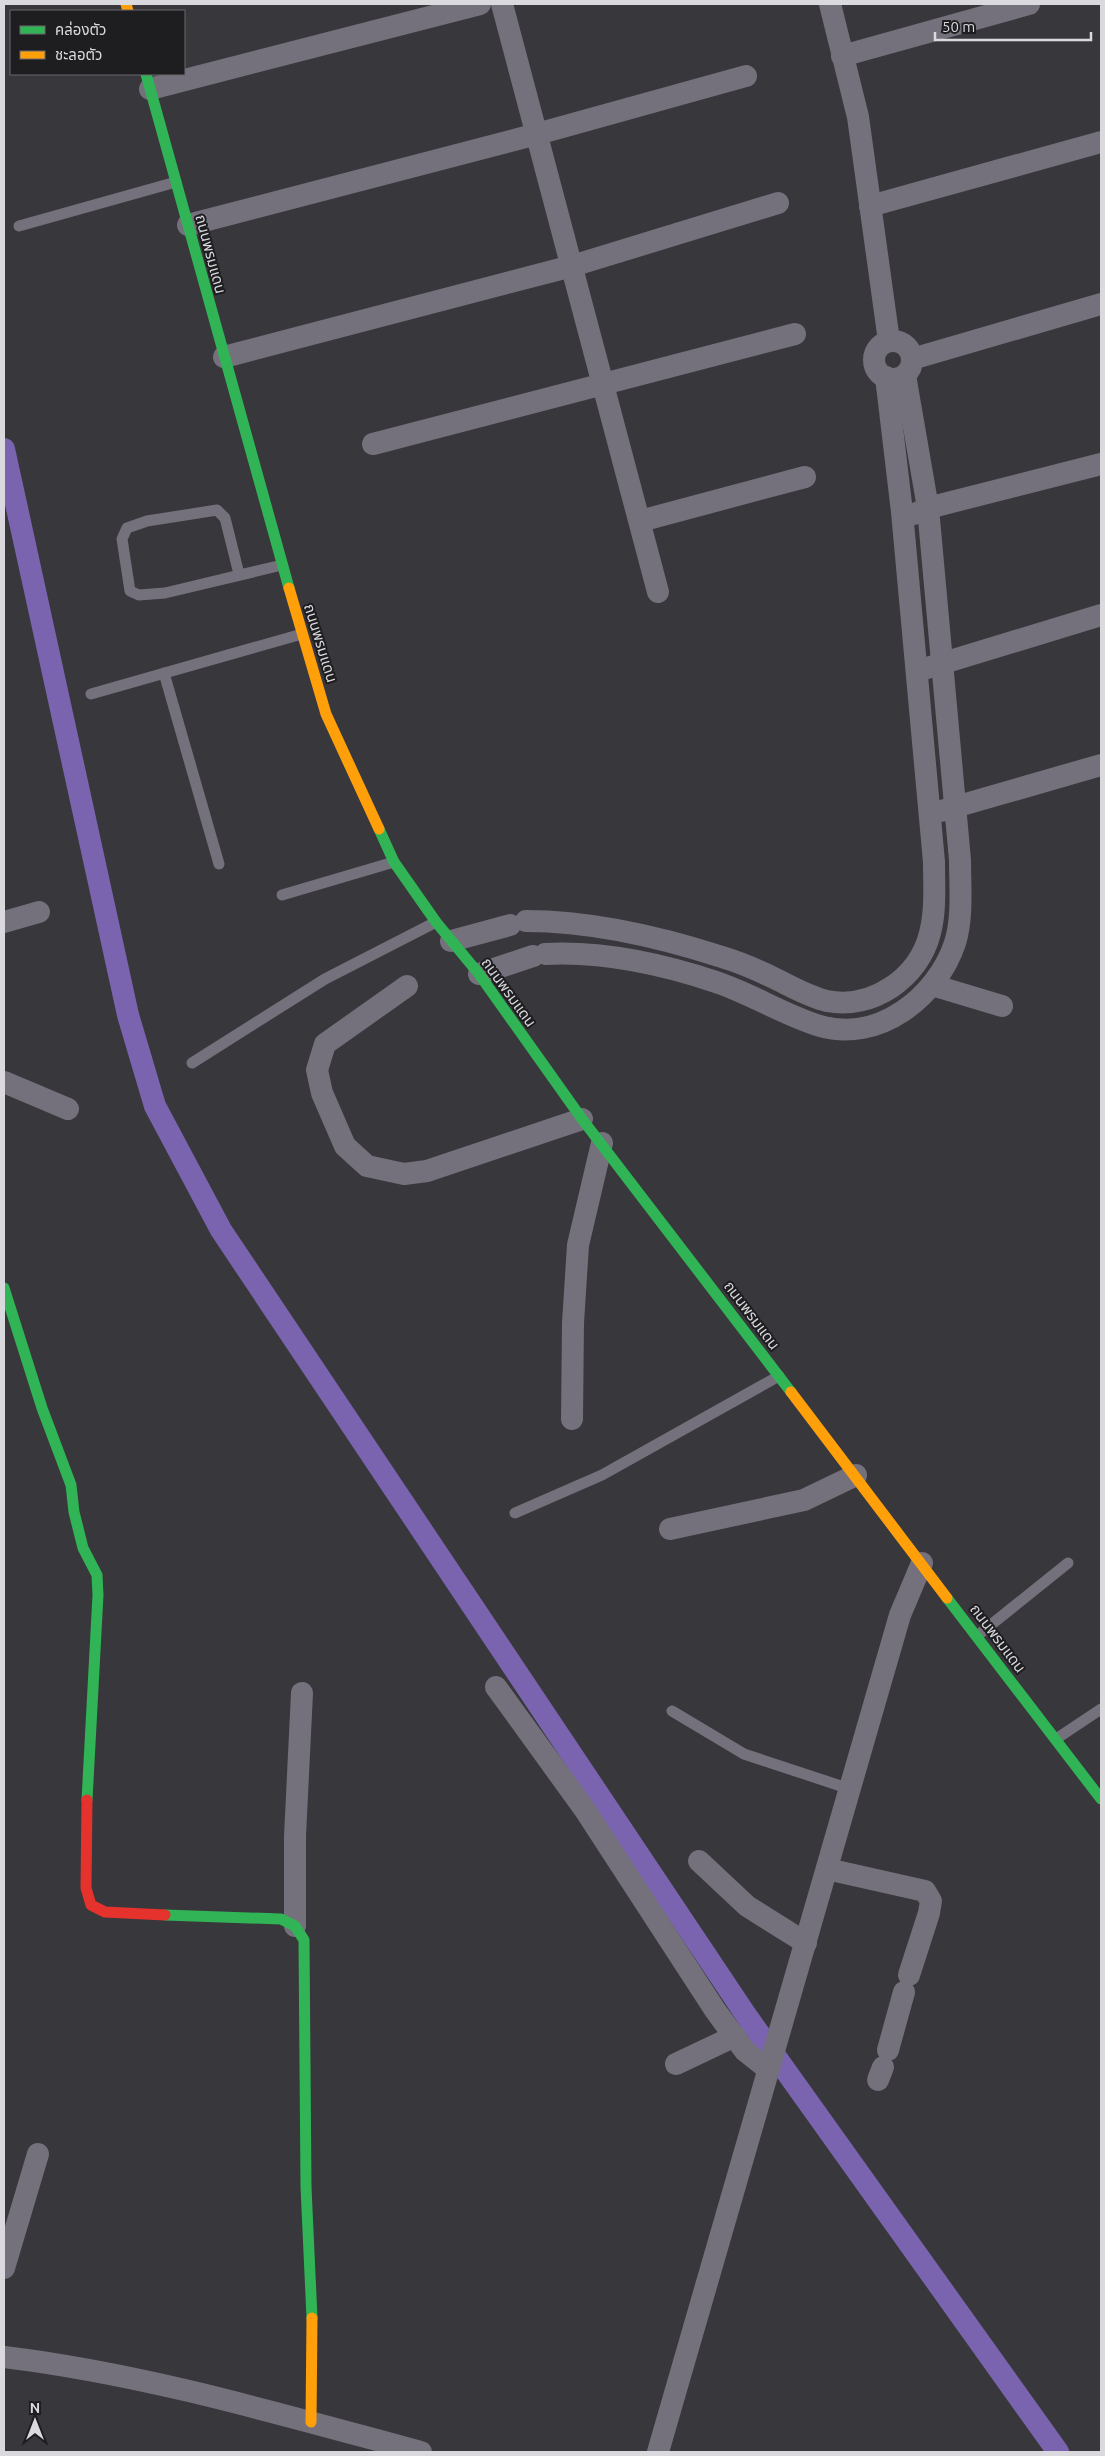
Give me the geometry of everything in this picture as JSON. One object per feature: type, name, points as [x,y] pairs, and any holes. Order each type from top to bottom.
[{"type":"main road","name":"ถนนพรมแดน","points":[[148,81],[282,565],[326,714],[394,862],[436,922],[479,974],[582,1118],[856,1475],[1101,1799]]},
{"type":"main road","points":[[4,1288],[42,1408],[71,1485],[74,1512],[83,1548],[97,1575],[98,1596],[85,1843],[86,1888],[91,1905],[105,1912],[130,1914],[280,1919],[295,1926],[304,1940],[306,2188],[312,2305],[311,2422]]},
{"type":"street","points":[[185,72],[480,4]]},
{"type":"street","points":[[502,4],[658,592]]},
{"type":"street","points":[[830,4],[858,117],[889,341]]},
{"type":"street","points":[[842,56],[1029,4]]},
{"type":"street","points":[[148,81],[174,75]]},
{"type":"street","points":[[188,225],[537,134],[746,76]]},
{"type":"street","points":[[870,206],[1101,142]]},
{"type":"street","points":[[224,357],[572,266],[778,203]]},
{"type":"street","points":[[451,941],[526,922],[578,923],[679,944],[743,964],[827,1001],[849,1002],[870,999],[891,988],[909,973],[930,935],[934,912],[934,862],[902,520],[901,370],[905,345],[897,341],[889,341],[878,348],[874,358],[877,370],[901,370],[1101,304]]},
{"type":"street","points":[[373,444],[795,334]]},
{"type":"street","points":[[479,974],[544,954],[566,952],[673,968],[736,989],[794,1016],[822,1026],[851,1028],[878,1024],[906,1010],[932,985],[942,971],[955,942],[960,914],[960,860],[928,508],[901,370]]},
{"type":"street","points":[[902,520],[928,508],[1101,464]]},
{"type":"street","points":[[640,521],[805,477]]},
{"type":"street","points":[[916,671],[1101,615]]},
{"type":"street","points":[[929,813],[955,808],[1101,765]]},
{"type":"street","points":[[4,922],[39,912]]},
{"type":"street","points":[[526,922],[544,954]]},
{"type":"street","points":[[736,989],[743,964]]},
{"type":"street","points":[[932,985],[1002,1006]]},
{"type":"street","points":[[407,986],[325,1044],[317,1070],[322,1093],[345,1146],[367,1166],[404,1174],[427,1171],[582,1118]]},
{"type":"street","points":[[4,1082],[68,1109]]},
{"type":"street","points":[[572,1419],[573,1323],[578,1245],[602,1144]]},
{"type":"street","points":[[670,1529],[804,1500],[856,1475]]},
{"type":"street","points":[[658,2452],[900,1615],[922,1563]]},
{"type":"street","points":[[496,1687],[585,1810],[667,1933],[715,2010],[745,2050],[770,2065]]},
{"type":"street","points":[[295,1926],[295,1836],[302,1693]]},
{"type":"street","points":[[699,1861],[747,1906],[806,1943]]},
{"type":"street","points":[[827,1869],[925,1891],[931,1901],[883,2066]]},
{"type":"street","points":[[676,2064],[735,2036]]},
{"type":"street","points":[[4,2268],[38,2154]]},
{"type":"street","points":[[4,2357],[143,2381],[311,2422],[421,2452]]},
{"type":"lane","points":[[20,226],[176,182]]},
{"type":"lane","points":[[239,574],[225,518],[217,510],[147,521],[127,528],[122,539],[130,591],[140,595],[165,593],[282,565]]},
{"type":"lane","points":[[91,694],[302,634]]},
{"type":"lane","points":[[164,673],[220,864]]},
{"type":"lane","points":[[282,895],[394,862]]},
{"type":"lane","points":[[192,1063],[325,979],[436,922]]},
{"type":"lane","points":[[515,1513],[602,1475],[780,1376]]},
{"type":"lane","points":[[977,1636],[1068,1563]]},
{"type":"lane","points":[[1056,1739],[1101,1709]]},
{"type":"lane","points":[[672,1710],[744,1754],[850,1789]]},
{"type":"waterway","points":[[4,449],[128,1015],[155,1106],[221,1230],[748,2018],[1058,2452]]},
{"type":"traffic: fast","points":[[146,75],[289,588]]},
{"type":"traffic: fast","points":[[379,829],[394,862],[436,922],[479,974],[582,1119],[791,1392]]},
{"type":"traffic: fast","points":[[4,1288],[42,1408],[71,1485],[74,1512],[83,1548],[97,1575],[98,1595],[87,1800]]},
{"type":"traffic: fast","points":[[947,1598],[1101,1799]]},
{"type":"traffic: fast","points":[[165,1915],[281,1919],[295,1926],[304,1940],[306,2187],[312,2318]]},
{"type":"traffic: slow","points":[[126,4],[128,10]]},
{"type":"traffic: slow","points":[[289,588],[326,714],[379,829]]},
{"type":"traffic: slow","points":[[791,1392],[947,1598]]},
{"type":"traffic: slow","points":[[311,2422],[312,2318]]},
{"type":"traffic: jam","points":[[87,1800],[86,1888],[91,1905],[105,1912],[165,1915]]}]
